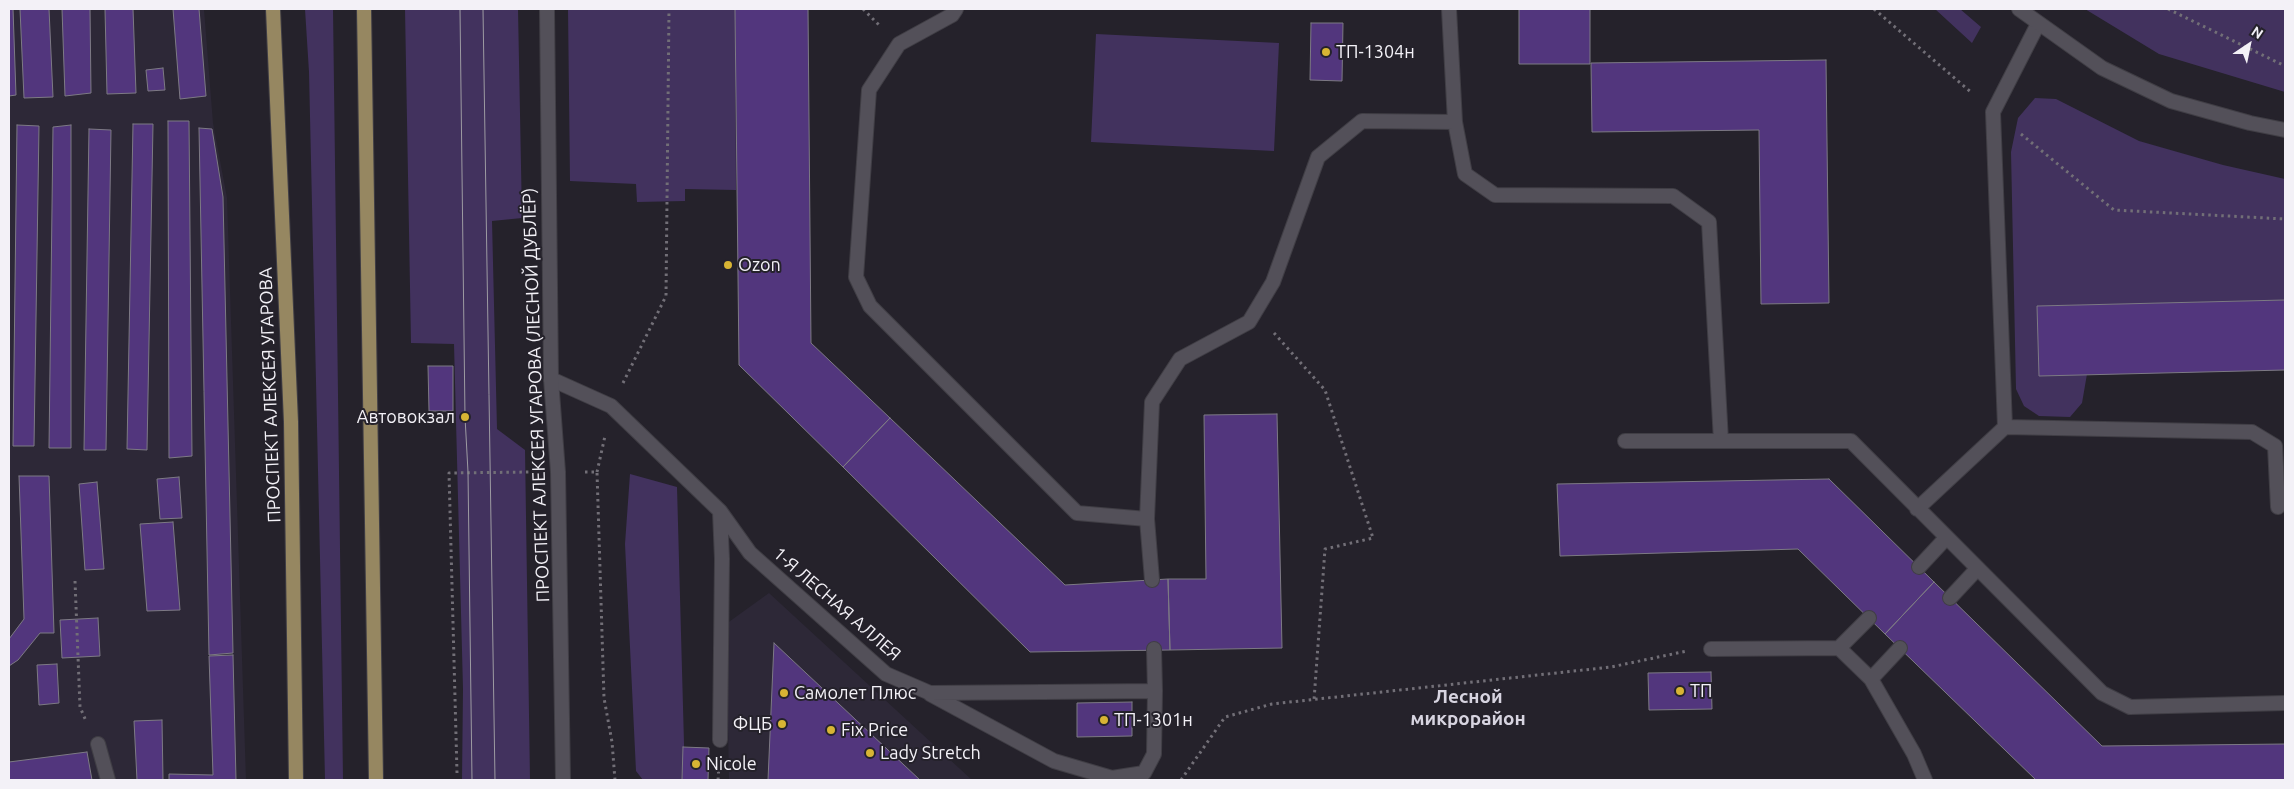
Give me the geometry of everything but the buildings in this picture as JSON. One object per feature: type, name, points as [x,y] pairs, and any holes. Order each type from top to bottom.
[{"type":"main road","name":"ПРОСПЕКТ АЛЕКСЕЯ УГАРОВА","points":[[273,9],[292,422],[296,780]]},
{"type":"main road","points":[[364,9],[376,780]]},
{"type":"street","name":"ПРОСПЕКТ АЛЕКСЕЯ УГАРОВА (ЛЕСНОЙ ДУБЛЁР)","points":[[547,9],[552,379],[558,472],[563,780]]},
{"type":"street","points":[[956,9],[952,15],[899,44],[869,90],[856,277],[870,306],[1077,513],[1147,519]]},
{"type":"street","points":[[1449,9],[1455,122],[1464,174],[1495,195],[1673,196],[1708,222],[1722,441]]},
{"type":"street","points":[[2019,9],[2102,68],[2171,101],[2250,123],[2285,130]]},
{"type":"street","points":[[2005,427],[1993,112],[2038,24]]},
{"type":"street","points":[[1152,580],[1147,519],[1152,402],[1180,359],[1249,322],[1272,282],[1318,157],[1362,120],[1455,122]]},
{"type":"street","name":"1-Я ЛЕСНАЯ АЛЛЕЯ","points":[[552,379],[612,406],[720,511],[750,552],[886,674],[930,693],[1155,691]]},
{"type":"street","points":[[1917,509],[2005,427],[2252,432],[2275,446],[2278,507]]},
{"type":"street","points":[[1625,441],[1851,441],[1977,570],[2102,693],[2130,707],[2285,704]]},
{"type":"street","points":[[720,511],[722,559],[720,740]]},
{"type":"street","points":[[1918,567],[1946,538]]},
{"type":"street","points":[[1950,598],[1977,570]]},
{"type":"street","points":[[1839,648],[1869,618]]},
{"type":"street","points":[[1711,649],[1839,648],[1871,679],[1914,754],[1925,780]]},
{"type":"street","points":[[1871,679],[1900,648]]},
{"type":"street","points":[[930,693],[1054,761],[1112,778],[1144,773],[1154,754],[1154,649]]},
{"type":"street","points":[[98,744],[108,780]]},
{"type":"path","points":[[615,780],[612,742],[604,698],[600,627],[597,472],[612,406],[666,296],[669,9]]},
{"type":"path","points":[[1874,9],[1993,112],[2114,210],[2285,219]]},
{"type":"path","points":[[2168,9],[2285,66]]},
{"type":"path","points":[[1249,322],[1272,331],[1325,390],[1373,538],[1325,549],[1314,700]]},
{"type":"path","points":[[457,772],[450,473],[597,472]]},
{"type":"path","points":[[75,581],[80,707]]},
{"type":"path","points":[[1180,780],[1225,717],[1272,704],[1611,667],[1673,652],[1711,649]]},
{"type":"shaded area","points":[[9,9],[204,9],[213,123],[227,198],[246,780],[9,780]]},
{"type":"shaded area","points":[[305,9],[333,9],[343,780],[325,780],[309,72]]},
{"type":"shaded area","points":[[405,9],[518,9],[522,218],[492,221],[497,429],[525,450],[530,780],[462,780],[463,689],[454,344],[411,343]]},
{"type":"shaded area","points":[[568,9],[735,9],[736,190],[685,189],[685,201],[637,202],[636,184],[570,181]]},
{"type":"shaded area","points":[[1935,9],[1960,9],[1981,27],[1972,43]]},
{"type":"shaded area","points":[[2085,9],[2285,9],[2285,92],[2159,54]]},
{"type":"shaded area","points":[[1096,34],[1279,43],[1274,151],[1091,142]]},
{"type":"shaded area","points":[[2035,98],[2056,99],[2139,141],[2223,165],[2285,179],[2285,300],[2038,306],[2087,374],[2082,403],[2070,417],[2039,416],[2024,406],[2016,389],[2011,152],[2018,118]]},
{"type":"shaded area","points":[[630,474],[677,487],[685,780],[643,780],[636,771],[625,544]]},
{"type":"shaded area","points":[[769,593],[972,780],[729,780],[726,624]]},
{"type":"tram line","points":[[460,9],[472,780]]},
{"type":"tram line","points":[[483,9],[495,780]]},
{"type":"place","name":"ТП-1304н","points":[[1326,52]]},
{"type":"place","name":"Ozon","points":[[728,265]]},
{"type":"place","name":"Автовокзал","points":[[465,417]]},
{"type":"place","name":"ТП","points":[[1680,691]]},
{"type":"place","name":"Самолет Плюс","points":[[784,693]]},
{"type":"place","name":"ТП-1301н","points":[[1104,720]]},
{"type":"place","name":"ФЦБ","points":[[782,724]]},
{"type":"place","name":"Fix Price","points":[[831,730]]},
{"type":"place","name":"Lady Stretch","points":[[870,753]]},
{"type":"place","name":"Nicole","points":[[696,764]]},
{"type":"district","name":"Лесной микрорайон","points":[[1468,708]]}]
